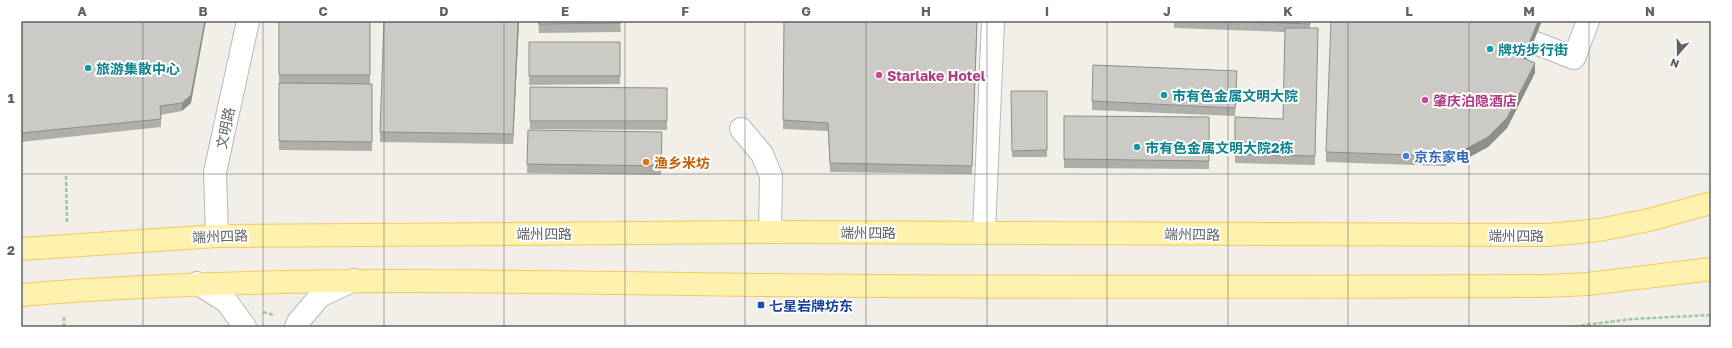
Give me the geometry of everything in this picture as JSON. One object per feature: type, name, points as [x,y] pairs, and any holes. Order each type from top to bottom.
[{"type":"main road","name":"端州四路","points":[[21,249],[67,244],[217,236],[770,232],[984,232],[1315,236],[1548,235],[1599,230],[1649,220],[1711,203]]},
{"type":"main road","points":[[21,295],[197,283],[354,280],[1013,288],[1547,286],[1588,284],[1711,268]]},
{"type":"street","name":"文明路","points":[[217,236],[215,172],[248,21]]},
{"type":"street","points":[[984,232],[993,21]]},
{"type":"street","points":[[1479,21],[1574,58],[1588,21]]},
{"type":"street","points":[[770,232],[771,176]]},
{"type":"street","points":[[296,327],[298,322],[320,296],[354,280]]},
{"type":"street","points":[[197,283],[228,302],[245,327]]},
{"type":"path","points":[[66,176],[67,244]]},
{"type":"path","points":[[1569,327],[1632,320],[1711,315]]},
{"type":"building","name":"旅游集散中心","points":[[21,21],[205,21],[191,95],[182,103],[160,106],[161,119],[21,133]]},
{"type":"building","points":[[279,21],[370,21],[370,75],[279,75]]},
{"type":"building","points":[[384,21],[518,21],[513,134],[380,132]]},
{"type":"building","points":[[539,21],[620,21],[621,23],[539,24]]},
{"type":"building","name":"Starlake Hotel","points":[[784,21],[977,21],[972,166],[830,163],[828,123],[783,120]]},
{"type":"building","points":[[1230,21],[1310,21],[1310,24]]},
{"type":"building","name":"肇庆泊隐酒店","points":[[1331,21],[1538,21],[1523,58],[1535,63],[1507,118],[1488,137],[1462,151],[1443,156],[1326,152]]},
{"type":"building","points":[[1285,28],[1318,28],[1315,156],[1235,154],[1235,117],[1283,119]]},
{"type":"building","points":[[529,42],[620,42],[620,76],[529,76]]},
{"type":"building","name":"市有色金属文明大院","points":[[1093,65],[1237,71],[1235,108],[1092,101]]},
{"type":"building","points":[[279,83],[372,84],[372,142],[279,141]]},
{"type":"building","points":[[530,87],[667,88],[667,121],[530,121]]},
{"type":"building","points":[[1011,91],[1047,91],[1047,150],[1012,151]]},
{"type":"building","name":"市有色金属文明大院2栋","points":[[1064,116],[1209,117],[1209,161],[1064,159]]},
{"type":"building","points":[[528,130],[662,132],[661,166],[527,164]]},
{"type":"place","name":"牌坊步行街","points":[[1490,49]]},
{"type":"place","name":"旅游集散中心","points":[[88,68]]},
{"type":"place","name":"Starlake Hotel","points":[[879,75]]},
{"type":"place","name":"市有色金属文明大院","points":[[1164,95]]},
{"type":"place","name":"肇庆泊隐酒店","points":[[1425,100]]},
{"type":"place","name":"市有色金属文明大院2栋","points":[[1137,147]]},
{"type":"place","name":"京东家电","points":[[1406,156]]},
{"type":"place","name":"渔乡米坊","points":[[646,162]]},
{"type":"place","name":"七星岩牌坊东","points":[[761,305]]}]
